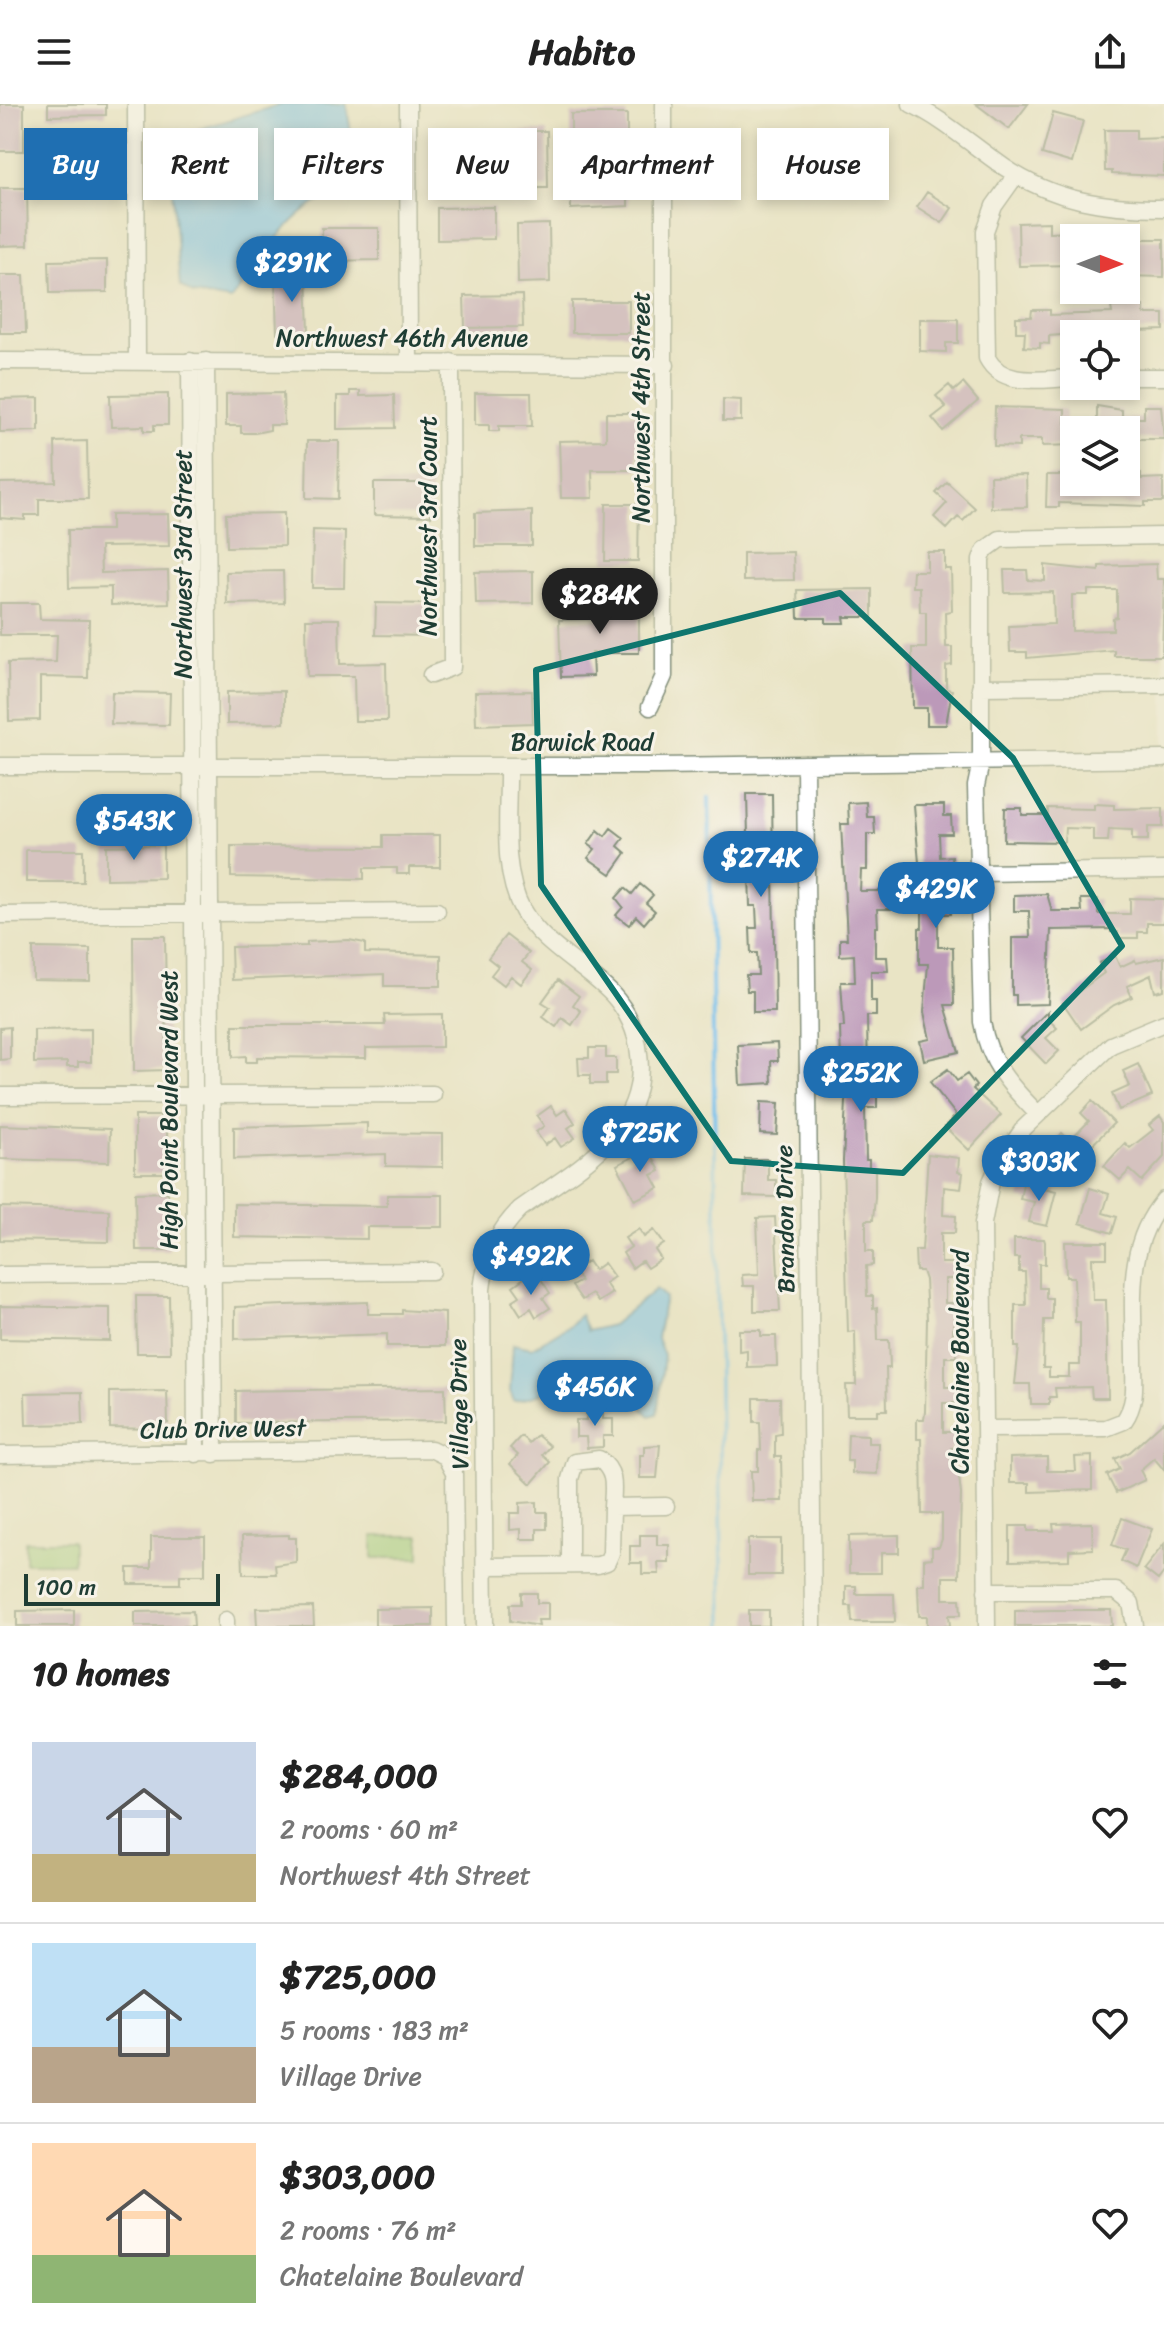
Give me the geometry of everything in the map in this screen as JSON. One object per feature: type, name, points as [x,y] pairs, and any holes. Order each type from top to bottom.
[{"type":"street","points":[[136,104],[137,361]]},
{"type":"street","points":[[408,104],[409,361]]},
{"type":"street","name":"Northwest 4th Street","points":[[650,707],[664,676],[664,104]]},
{"type":"street","points":[[911,104],[1016,175],[1060,196],[1088,204],[1164,208]]},
{"type":"street","points":[[1016,175],[994,206],[985,231],[987,358],[998,373],[1017,379],[1060,378]]},
{"type":"street","name":"Northwest 46th Avenue","points":[[0,361],[409,361],[666,365]]},
{"type":"street","name":"Northwest 3rd Street","points":[[190,766],[198,361]]},
{"type":"street","name":"Northwest 3rd Street","points":[[198,361],[207,766]]},
{"type":"street","name":"Northwest 3rd Court","points":[[431,675],[452,667],[451,362]]},
{"type":"street","points":[[1140,377],[1164,377]]},
{"type":"street","points":[[1038,1114],[1000,1073],[985,1040],[978,826],[985,805],[981,762],[979,568],[985,550],[1000,539],[1164,536]]},
{"type":"street","points":[[980,687],[1164,685]]},
{"type":"street","name":"Barwick Road","points":[[0,766],[508,766],[1164,759]]},
{"type":"street","name":"Brandon Drive","points":[[805,764],[813,1626]]},
{"type":"street","name":"High Point Boulevard West","points":[[190,766],[211,1095],[212,1274],[205,1454]]},
{"type":"street","name":"High Point Boulevard West","points":[[205,1454],[195,1274],[193,1095],[207,766]]},
{"type":"street","name":"Village Drive","points":[[485,1626],[482,1289],[489,1253],[502,1229],[520,1209],[617,1135],[634,1103],[640,1072],[638,1045],[625,1011],[600,983],[534,926],[516,895],[510,859],[508,766]]},
{"type":"street","points":[[980,873],[1164,870]]},
{"type":"street","points":[[0,915],[437,911]]},
{"type":"street","name":"Chatelaine Boulevard","points":[[987,1626],[986,1202],[1000,1162],[1038,1114],[1111,1045],[1164,1023]]},
{"type":"street","points":[[0,1096],[433,1094]]},
{"type":"street","points":[[985,1429],[1106,1428],[1124,1421],[1135,1398],[1135,1257],[1143,1231],[1164,1200]]},
{"type":"street","points":[[0,1275],[432,1271]]},
{"type":"street","name":"Club Drive West","points":[[0,1455],[431,1449],[445,1456],[454,1473],[456,1626]]},
{"type":"street","points":[[485,1566],[570,1565],[607,1562],[611,1553],[613,1475],[599,1459],[575,1462],[570,1479],[570,1565]]},
{"type":"street","points":[[612,1507],[666,1506]]},
{"type":"street","points":[[986,1591],[1116,1591],[1131,1603],[1135,1626]]},
{"type":"highlighted area","points":[[840,593],[1013,758],[1122,946],[903,1173],[731,1161],[541,885],[536,670]]},
{"type":"green space","points":[[373,1536],[420,1536],[420,1558],[373,1558]]},
{"type":"green space","points":[[25,1541],[72,1541],[72,1563],[25,1563]]},
{"type":"water","points":[[282,104],[346,104],[350,128],[274,128],[274,200],[322,200],[304,211],[276,239],[231,300],[193,294],[180,286],[173,200],[258,200],[258,128],[202,128]]},
{"type":"water","points":[[656,1289],[665,1297],[657,1338],[664,1356],[657,1414],[650,1416],[624,1387],[598,1379],[569,1384],[514,1401],[510,1391],[513,1344],[532,1348],[570,1325],[580,1314],[587,1331],[612,1325]]},
{"type":"building","points":[[0,104],[24,104],[24,151],[0,151]]},
{"type":"building","points":[[48,104],[106,104],[106,115],[48,116]]},
{"type":"building","points":[[976,104],[1028,104],[1009,129]]},
{"type":"building","points":[[1053,113],[1083,121],[1072,163],[1042,154]]},
{"type":"building","points":[[571,114],[627,114],[627,128],[571,128]]},
{"type":"building","points":[[1104,130],[1136,130],[1136,139],[1164,138],[1164,176],[1105,171]]},
{"type":"building","points":[[537,131],[547,131],[548,188],[537,188]]},
{"type":"building","points":[[0,188],[24,188],[28,245],[0,246]]},
{"type":"building","points":[[927,192],[952,208],[942,223],[917,207]]},
{"type":"building","points":[[571,200],[628,200],[628,206],[571,209]]},
{"type":"building","points":[[494,207],[494,239],[437,240],[437,208]]},
{"type":"building","points":[[1049,222],[1049,232],[1060,232],[1060,265],[1019,266],[1018,223]]},
{"type":"building","points":[[549,224],[550,282],[518,283],[517,225]]},
{"type":"building","points":[[322,228],[379,228],[379,260],[322,261]]},
{"type":"building","points":[[1140,239],[1164,239],[1164,277],[1140,276]]},
{"type":"building","points":[[107,260],[107,292],[50,293],[49,261]]},
{"type":"building","points":[[0,275],[24,275],[26,333],[0,333]]},
{"type":"building","points":[[307,275],[309,332],[277,333],[275,276]]},
{"type":"building","points":[[522,295],[523,327],[465,328],[464,296]]},
{"type":"building","points":[[572,301],[629,301],[629,333],[572,333]]},
{"type":"building","points":[[1144,306],[1144,314],[1164,314],[1164,330],[1140,331],[1140,320],[1060,320],[1060,335],[1049,336],[1049,344],[1040,343],[1040,348],[1024,347],[1025,332],[1016,332],[1016,317],[1031,317],[1032,310],[1050,310],[1050,315],[1112,313],[1111,307]]},
{"type":"building","points":[[920,319],[958,319],[958,343],[946,343],[946,352],[920,351]]},
{"type":"building","points":[[963,383],[978,401],[943,431],[932,418],[946,407],[936,396],[949,385],[954,391]]},
{"type":"building","points":[[350,391],[360,391],[360,396],[394,395],[395,428],[337,429],[337,396],[350,396]]},
{"type":"building","points":[[283,393],[284,425],[270,425],[270,430],[255,433],[241,433],[241,426],[226,426],[226,394]]},
{"type":"building","points":[[475,393],[531,393],[532,426],[499,426],[499,431],[489,431],[489,425],[475,425]]},
{"type":"building","points":[[168,394],[168,425],[154,425],[154,431],[144,431],[144,426],[111,427],[110,395]]},
{"type":"building","points":[[39,398],[39,431],[0,432],[0,399]]},
{"type":"building","points":[[723,399],[741,400],[741,421],[723,421]]},
{"type":"building","points":[[1097,406],[1122,410],[1122,416],[1097,416]]},
{"type":"building","points":[[1144,406],[1161,406],[1164,439],[1140,439],[1140,418],[1144,418]]},
{"type":"building","points":[[995,407],[1065,409],[1065,416],[1060,416],[1060,445],[1042,446],[1042,439],[1019,439],[1019,447],[994,446]]},
{"type":"building","points":[[606,413],[638,413],[637,470],[592,470],[593,498],[561,498],[559,441],[606,440]]},
{"type":"building","points":[[87,441],[88,499],[39,499],[39,515],[25,515],[25,520],[0,518],[0,483],[56,482],[55,442]]},
{"type":"building","points":[[307,441],[339,441],[338,499],[306,498]]},
{"type":"building","points":[[1140,473],[1141,479],[1163,478],[1163,502],[1145,502],[1145,506],[1059,503],[1059,507],[1046,507],[1047,475],[1060,475],[1060,496],[1140,496]]},
{"type":"building","points":[[1026,475],[1027,507],[991,508],[990,476]]},
{"type":"building","points":[[947,482],[975,508],[963,521],[958,517],[947,529],[934,517],[947,503],[936,493]]},
{"type":"building","points":[[374,483],[431,483],[431,516],[374,515]]},
{"type":"building","points":[[606,504],[639,504],[638,561],[605,561]]},
{"type":"building","points":[[532,511],[532,546],[475,546],[475,513]]},
{"type":"building","points":[[284,513],[284,546],[227,547],[226,514]]},
{"type":"building","points":[[168,514],[169,546],[100,547],[101,573],[168,571],[169,603],[111,605],[111,587],[69,588],[68,530],[111,530],[111,515]]},
{"type":"building","points":[[313,530],[345,531],[344,588],[312,588]]},
{"type":"building","points":[[793,552],[794,580],[743,581],[743,553]]},
{"type":"building","points":[[927,552],[945,552],[945,569],[951,569],[952,611],[945,612],[946,647],[952,647],[952,665],[946,666],[946,689],[952,690],[946,725],[927,725],[927,708],[913,708],[912,648],[926,648],[926,612],[920,612],[919,587],[912,587],[913,571],[927,571]]},
{"type":"building","points":[[1156,564],[1157,579],[1164,579],[1162,656],[1114,656],[1114,650],[1027,658],[1027,652],[1010,652],[1009,626],[1054,624],[1053,592],[1005,593],[1004,570],[1027,570],[1028,580],[1045,581],[1045,565],[1099,571],[1099,566]],"holes":[[[1088,590],[1117,590],[1117,617],[1113,618],[1113,630],[1072,631],[1072,595],[1088,595]]]},
{"type":"building","points":[[283,571],[284,603],[227,604],[226,572]]},
{"type":"building","points":[[533,571],[533,603],[476,604],[475,572]]},
{"type":"building","points":[[872,589],[872,617],[844,617],[845,623],[826,623],[826,618],[798,618],[797,590]]},
{"type":"building","points":[[606,595],[639,595],[639,653],[592,653],[593,676],[561,677],[559,620],[606,619]]},
{"type":"building","points":[[0,603],[39,603],[40,619],[89,620],[88,678],[40,677],[40,720],[9,721],[8,663],[56,662],[57,635],[0,635]]},
{"type":"building","points":[[376,603],[432,604],[432,636],[375,635]]},
{"type":"building","points":[[306,619],[339,619],[340,664],[386,663],[387,721],[355,721],[354,676],[307,676]]},
{"type":"building","points":[[284,691],[284,723],[227,724],[227,692]]},
{"type":"building","points":[[532,691],[533,723],[476,725],[475,692]]},
{"type":"building","points":[[112,692],[170,693],[169,725],[111,724]]},
{"type":"building","points":[[747,794],[772,794],[775,1012],[753,1012],[753,991],[747,991],[746,975],[758,975],[757,953],[751,953],[750,928],[757,928],[756,906],[750,906],[749,873],[746,857],[743,857],[742,837],[748,837]]},
{"type":"building","points":[[866,802],[867,817],[874,817],[875,834],[867,834],[867,870],[861,870],[860,891],[892,891],[892,909],[877,909],[875,957],[887,957],[888,971],[871,971],[871,1001],[876,1001],[876,1016],[867,1016],[868,1080],[877,1080],[877,1108],[865,1108],[866,1160],[869,1160],[869,1169],[875,1169],[873,1220],[866,1220],[866,1251],[873,1251],[873,1265],[866,1266],[867,1296],[873,1296],[873,1309],[877,1308],[878,1340],[889,1340],[890,1368],[886,1368],[887,1410],[878,1410],[878,1415],[847,1415],[846,1385],[856,1385],[855,1331],[848,1332],[843,1161],[848,1062],[841,1062],[840,1027],[844,1027],[841,982],[855,982],[854,955],[840,956],[840,939],[847,939],[841,824],[849,824],[848,803]]},
{"type":"building","points":[[1094,804],[1114,805],[1114,809],[1163,808],[1163,827],[1148,827],[1148,840],[1132,840],[1132,830],[1109,829],[1108,841],[1093,841],[1093,829],[1065,828],[1064,842],[1004,841],[1005,808],[1022,808],[1022,815],[1048,815],[1048,808],[1094,809]]},
{"type":"building","points":[[914,805],[944,805],[944,816],[951,816],[952,834],[939,834],[940,857],[952,856],[953,873],[951,914],[938,914],[938,947],[953,947],[954,1005],[945,1005],[959,1052],[924,1060],[920,1041],[930,1039],[924,1012],[928,964],[919,964],[919,928],[922,928],[922,900],[927,900],[926,874],[920,874]]},
{"type":"building","points":[[611,828],[624,838],[618,846],[626,853],[611,874],[588,858],[595,849],[588,844],[598,830],[605,836]]},
{"type":"building","points":[[383,835],[440,835],[440,867],[409,867],[409,874],[397,874],[397,868],[364,868],[364,879],[231,877],[231,846],[383,847]]},
{"type":"building","points":[[163,845],[163,878],[106,879],[106,846]]},
{"type":"building","points":[[26,850],[83,850],[83,882],[26,882]]},
{"type":"building","points":[[640,884],[653,895],[646,903],[655,911],[644,924],[636,916],[629,925],[616,915],[623,907],[616,898],[625,888],[632,894]]},
{"type":"building","points":[[1047,894],[1052,911],[1082,911],[1081,899],[1098,899],[1098,914],[1130,914],[1130,898],[1164,899],[1164,923],[1147,923],[1147,932],[1138,932],[1138,938],[1118,938],[1118,932],[1111,932],[1111,929],[1051,930],[1048,1004],[1016,1005],[1016,995],[1012,995],[1012,938],[1030,938],[1029,911],[1014,911],[1014,895]]},
{"type":"building","points":[[506,935],[529,953],[522,962],[532,970],[521,984],[511,976],[504,985],[491,975],[498,966],[488,958]]},
{"type":"building","points":[[133,936],[165,936],[167,1070],[134,1071]]},
{"type":"building","points":[[349,940],[365,943],[365,953],[441,955],[441,986],[384,986],[384,974],[232,980],[231,947],[307,946],[307,942]]},
{"type":"building","points":[[33,948],[90,949],[90,981],[33,980]]},
{"type":"building","points":[[1115,956],[1120,967],[1135,960],[1136,963],[1164,957],[1164,990],[1155,992],[1151,975],[1127,986],[1132,997],[1114,1005],[1081,1029],[1063,1003],[1104,973],[1099,963]]},
{"type":"building","points":[[558,980],[579,996],[573,1005],[581,1011],[572,1025],[562,1018],[556,1027],[543,1017],[550,1007],[542,1002]]},
{"type":"building","points":[[1048,1011],[1048,1019],[1057,1028],[1046,1038],[1059,1051],[1046,1064],[1021,1038]]},
{"type":"building","points":[[442,1014],[442,1047],[366,1048],[366,1058],[257,1057],[257,1062],[246,1062],[246,1056],[233,1057],[233,1025],[385,1025],[384,1015]]},
{"type":"building","points":[[10,1027],[10,1059],[0,1060],[0,1028]]},
{"type":"building","points":[[91,1029],[91,1062],[78,1062],[78,1067],[67,1067],[67,1062],[34,1063],[34,1030]]},
{"type":"building","points":[[777,1043],[778,1061],[771,1061],[772,1083],[740,1085],[738,1045]]},
{"type":"building","points":[[589,1048],[606,1048],[606,1058],[616,1058],[616,1074],[606,1074],[606,1084],[590,1084],[590,1075],[579,1075],[578,1058],[589,1058]]},
{"type":"building","points":[[1138,1064],[1152,1096],[1119,1110],[1112,1094],[1130,1086],[1123,1071]]},
{"type":"building","points":[[948,1069],[957,1081],[967,1074],[976,1086],[973,1089],[1001,1115],[969,1150],[945,1127],[956,1115],[930,1082]]},
{"type":"building","points":[[1092,1101],[1114,1123],[1070,1167],[1062,1166],[1059,1178],[1041,1160],[1062,1133],[1070,1141],[1089,1121],[1081,1113]]},
{"type":"building","points":[[761,1102],[779,1103],[777,1135],[760,1134]]},
{"type":"building","points":[[551,1106],[557,1115],[566,1109],[575,1123],[568,1128],[575,1138],[561,1147],[555,1138],[545,1145],[536,1132],[544,1126],[537,1116]]},
{"type":"building","points":[[135,1116],[167,1116],[167,1153],[171,1153],[171,1173],[135,1173]]},
{"type":"building","points":[[1160,1116],[1164,1122],[1164,1157],[1142,1181],[1130,1170],[1120,1180],[1104,1166],[1125,1143],[1130,1148],[1153,1130],[1149,1125]]},
{"type":"building","points":[[367,1123],[367,1133],[443,1134],[443,1167],[386,1166],[386,1154],[234,1159],[234,1127]]},
{"type":"building","points":[[0,1125],[110,1129],[109,1162],[0,1159]]},
{"type":"building","points":[[649,1149],[660,1171],[652,1175],[659,1188],[635,1200],[617,1165]]},
{"type":"building","points":[[928,1154],[959,1158],[958,1172],[963,1173],[961,1189],[944,1187],[943,1215],[956,1216],[955,1233],[941,1233],[941,1263],[956,1263],[957,1279],[945,1279],[945,1303],[956,1303],[952,1342],[957,1342],[956,1357],[945,1357],[945,1387],[957,1387],[957,1403],[943,1403],[943,1432],[958,1432],[958,1447],[951,1448],[951,1468],[958,1468],[961,1494],[959,1577],[943,1577],[943,1599],[960,1599],[961,1615],[949,1615],[950,1626],[927,1626],[927,1616],[919,1616],[918,1585],[924,1585],[924,1559],[932,1558],[932,1547],[939,1547],[942,1539],[942,1514],[922,1514],[921,1439],[917,1439],[917,1419],[924,1419],[925,1412],[927,1319],[925,1280],[922,1271],[916,1271],[915,1250],[922,1250]]},
{"type":"building","points":[[745,1159],[768,1159],[768,1180],[776,1180],[776,1197],[744,1196]]},
{"type":"building","points":[[1023,1183],[1056,1191],[1047,1226],[1029,1222],[1034,1202],[1020,1199]]},
{"type":"building","points":[[1090,1188],[1109,1194],[1103,1213],[1117,1217],[1112,1233],[1080,1223]]},
{"type":"building","points":[[168,1192],[169,1250],[136,1250],[135,1193]]},
{"type":"building","points":[[387,1195],[443,1195],[443,1227],[367,1227],[367,1239],[234,1237],[234,1204],[387,1206]]},
{"type":"building","points":[[0,1207],[109,1210],[109,1242],[0,1240]]},
{"type":"building","points":[[775,1217],[780,1311],[754,1311],[754,1286],[743,1286],[742,1275],[759,1274],[757,1218]]},
{"type":"building","points":[[639,1229],[644,1237],[654,1230],[664,1244],[655,1250],[661,1259],[647,1268],[642,1261],[632,1268],[623,1253],[631,1247],[625,1238]]},
{"type":"building","points":[[1014,1239],[1044,1239],[1045,1242],[1045,1264],[1039,1264],[1039,1288],[1046,1288],[1046,1298],[1052,1298],[1052,1320],[1044,1320],[1043,1368],[1049,1368],[1049,1377],[1069,1377],[1069,1365],[1080,1365],[1080,1322],[1075,1322],[1074,1277],[1066,1277],[1065,1242],[1107,1242],[1107,1258],[1092,1258],[1093,1300],[1106,1300],[1108,1398],[1092,1398],[1091,1387],[1055,1388],[1056,1397],[1049,1397],[1049,1404],[1031,1404],[1030,1384],[1015,1384],[1019,1347],[1015,1347],[1015,1305],[1026,1305],[1025,1272],[1019,1272],[1019,1258],[1014,1258]]},
{"type":"building","points":[[588,1261],[594,1270],[604,1263],[614,1277],[605,1283],[612,1293],[598,1302],[592,1294],[582,1300],[572,1286],[581,1281],[574,1271]]},
{"type":"building","points":[[527,1276],[532,1285],[541,1279],[550,1293],[543,1298],[550,1308],[536,1317],[531,1308],[521,1315],[512,1301],[520,1296],[513,1286]]},
{"type":"building","points":[[136,1296],[169,1296],[170,1353],[137,1353]]},
{"type":"building","points":[[368,1302],[368,1314],[402,1314],[402,1310],[445,1313],[445,1346],[387,1346],[387,1334],[235,1339],[235,1307]]},
{"type":"building","points":[[0,1306],[110,1308],[110,1341],[0,1339]]},
{"type":"building","points":[[739,1330],[761,1330],[761,1336],[776,1336],[777,1366],[747,1367],[747,1350],[739,1351]]},
{"type":"building","points":[[445,1388],[446,1421],[236,1423],[236,1391]]},
{"type":"building","points":[[167,1391],[168,1423],[154,1424],[154,1429],[110,1428],[110,1392]]},
{"type":"building","points":[[82,1392],[83,1424],[26,1425],[25,1393]]},
{"type":"building","points":[[754,1398],[780,1398],[781,1434],[775,1435],[775,1457],[781,1457],[782,1501],[752,1501],[751,1471],[758,1471],[758,1450],[761,1450],[760,1422],[754,1422]]},
{"type":"building","points":[[586,1410],[603,1410],[603,1419],[613,1419],[613,1436],[603,1436],[603,1447],[587,1448],[586,1437],[576,1437],[576,1420],[586,1420]]},
{"type":"building","points":[[1164,1421],[1164,1470],[1154,1458],[1140,1470],[1145,1480],[1116,1493],[1107,1475],[1120,1469],[1115,1459],[1130,1452]]},
{"type":"building","points":[[848,1434],[868,1435],[868,1443],[878,1443],[877,1474],[852,1473],[852,1461],[847,1461]]},
{"type":"building","points":[[537,1435],[550,1446],[542,1455],[550,1462],[531,1484],[510,1464],[518,1455],[510,1448],[521,1436],[529,1443]]},
{"type":"building","points":[[660,1445],[657,1478],[640,1478],[640,1455],[644,1455],[644,1446]]},
{"type":"building","points":[[1092,1456],[1092,1490],[1029,1492],[1029,1483],[1010,1483],[1010,1458],[1047,1457],[1047,1471],[1076,1471],[1075,1457]]},
{"type":"building","points":[[537,1502],[537,1512],[547,1512],[547,1529],[537,1529],[537,1539],[521,1539],[521,1529],[510,1530],[510,1513],[520,1513],[520,1503]]},
{"type":"building","points":[[1122,1518],[1152,1529],[1136,1568],[1121,1561],[1126,1550],[1112,1545]]},
{"type":"building","points":[[1092,1523],[1093,1549],[1069,1550],[1069,1560],[1010,1561],[1010,1526],[1028,1526],[1028,1531],[1054,1531],[1053,1524]]},
{"type":"building","points":[[289,1535],[289,1538],[296,1538],[296,1562],[275,1565],[276,1574],[243,1574],[242,1536]]},
{"type":"building","points":[[640,1535],[657,1535],[657,1545],[669,1545],[669,1562],[658,1562],[659,1574],[642,1574],[642,1563],[630,1563],[630,1546],[640,1546]]},
{"type":"building","points":[[899,1535],[899,1553],[881,1553],[881,1573],[849,1573],[849,1536]]},
{"type":"building","points":[[151,1537],[205,1537],[205,1575],[180,1575],[180,1584],[128,1584],[128,1568],[151,1568]]},
{"type":"building","points":[[748,1539],[781,1539],[781,1575],[748,1575]]},
{"type":"building","points":[[1164,1544],[1164,1572],[1158,1580],[1144,1569]]},
{"type":"building","points":[[846,1586],[856,1586],[856,1594],[894,1594],[895,1622],[852,1622],[851,1606],[846,1606]]},
{"type":"building","points":[[521,1593],[537,1593],[537,1603],[548,1603],[548,1620],[538,1620],[539,1626],[510,1621],[510,1604],[521,1604]]},
{"type":"building","points":[[313,1607],[314,1626],[257,1626],[256,1608]]},
{"type":"building","points":[[433,1608],[433,1626],[375,1626],[375,1609]]},
{"type":"building","points":[[74,1610],[74,1626],[17,1626],[17,1611]]},
{"type":"building","points":[[749,1610],[769,1610],[769,1626],[749,1626]]},
{"type":"building","points":[[1111,1610],[1112,1626],[1015,1626],[1015,1611]]},
{"type":"building","points":[[193,1611],[194,1626],[135,1626],[135,1612]]},
{"type":"waterway","points":[[709,797],[723,1626]]}]
